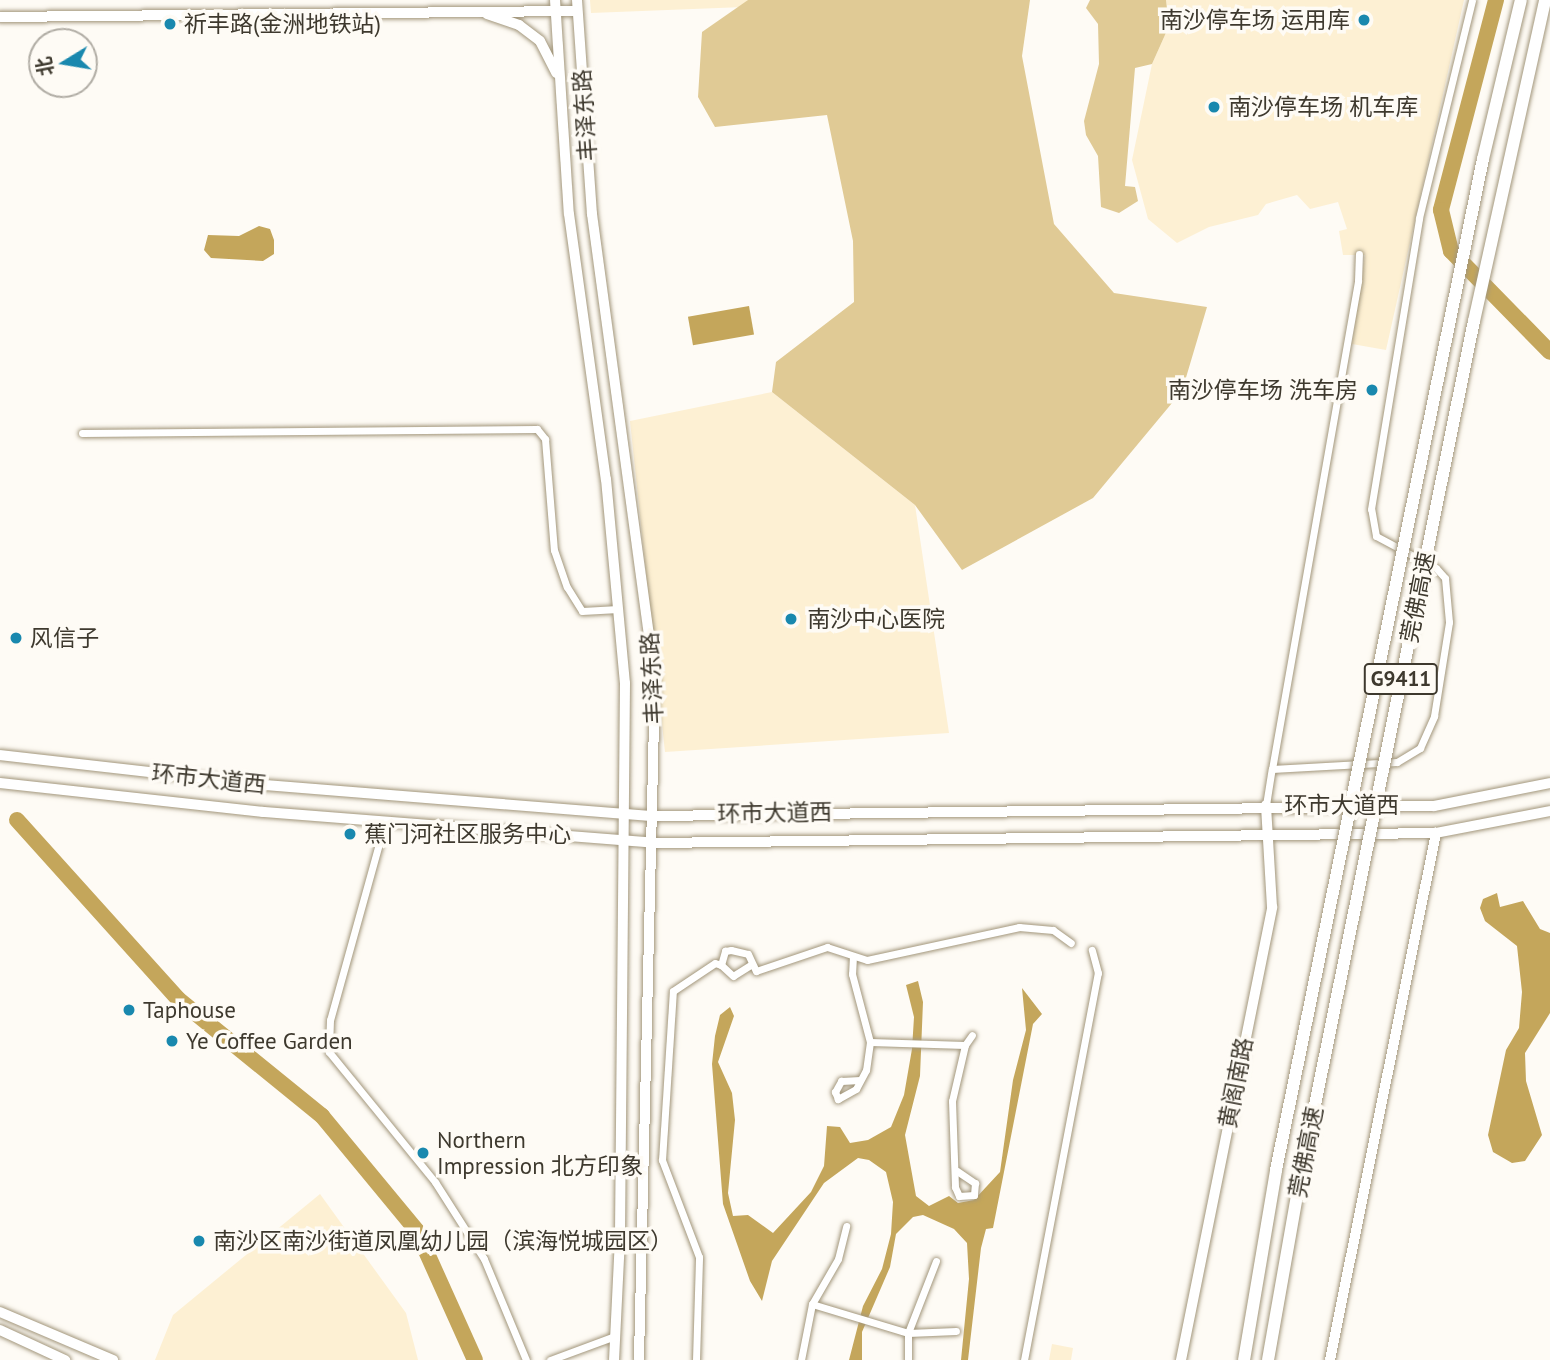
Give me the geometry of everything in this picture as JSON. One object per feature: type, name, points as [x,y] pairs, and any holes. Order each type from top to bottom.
[{"type":"highway","name":"莞佛高速","points":[[1244,1360],[1287,1116],[1483,159],[1521,0]]},
{"type":"highway","name":"莞佛高速","points":[[1268,1360],[1300,1179],[1474,321],[1545,0]]},
{"type":"main road","name":"丰泽东路","points":[[555,5],[569,214],[606,479],[625,683],[625,841],[614,1360]]},
{"type":"main road","points":[[0,16],[476,11],[577,5]]},
{"type":"main road","name":"丰泽东路","points":[[577,5],[592,214],[655,679],[654,816],[639,1360]]},
{"type":"main road","points":[[476,11],[519,25],[540,41],[560,85]]},
{"type":"main road","name":"环市大道西","points":[[0,755],[265,785],[654,816],[1266,805],[1434,806],[1550,783]]},
{"type":"main road","name":"环市大道西","points":[[0,782],[385,821],[653,843],[1265,833],[1436,833],[1550,811]]},
{"type":"main road","name":"黄阁南路","points":[[1181,1360],[1272,907],[1272,863],[1265,833],[1266,805]]},
{"type":"main road","points":[[1330,1360],[1436,833]]},
{"type":"main road","points":[[0,1312],[113,1360]]},
{"type":"main road","points":[[0,1330],[65,1360]]},
{"type":"street","points":[[1272,769],[1397,762],[1420,748],[1434,716],[1449,622],[1445,578],[1436,568],[1376,536],[1371,509],[1419,218],[1472,0]]},
{"type":"street","points":[[1266,805],[1358,281],[1359,254]]},
{"type":"street","points":[[82,433],[537,429],[545,439],[554,550],[567,587],[582,611],[618,609]]},
{"type":"street","points":[[385,821],[330,1020],[329,1052],[435,1182],[484,1259],[526,1360]]},
{"type":"street","points":[[721,965],[724,951],[731,950],[748,954],[756,971],[827,947],[867,960],[905,954],[1019,927],[1053,930],[1071,943]]},
{"type":"street","points":[[1024,1360],[1098,973],[1092,950]]},
{"type":"street","points":[[853,956],[852,974],[870,1042],[866,1070],[860,1080]]},
{"type":"street","points":[[696,1360],[699,1257],[662,1160],[673,991],[715,963],[733,976],[751,964]]},
{"type":"street","points":[[957,1171],[952,1101],[965,1045],[972,1035]]},
{"type":"street","points":[[870,1042],[903,1046],[965,1045]]},
{"type":"street","points":[[801,1360],[812,1304],[838,1259],[846,1226]]},
{"type":"street","points":[[908,1360],[908,1333],[936,1261]]},
{"type":"street","points":[[812,1304],[908,1333],[956,1331]]},
{"type":"street","points":[[550,1360],[615,1336]]},
{"type":"shaded area","points":[[590,0],[748,0],[744,7],[591,13]]},
{"type":"shaded area","points":[[748,0],[1030,0],[1022,56],[1054,224],[1114,293],[1207,307],[1182,391],[1093,498],[962,570],[915,505],[772,392],[776,362],[854,302],[853,241],[827,115],[715,127],[698,97],[702,32]]},
{"type":"shaded area","points":[[1090,0],[1166,0],[1169,26],[1152,64],[1135,68],[1125,186],[1135,187],[1138,201],[1119,213],[1101,207],[1098,156],[1086,135],[1084,121],[1099,64],[1098,24],[1086,8]]},
{"type":"shaded area","points":[[1166,0],[1464,0],[1386,350],[1352,344],[1365,255],[1343,255],[1339,231],[1347,229],[1338,202],[1310,209],[1297,195],[1266,204],[1258,215],[1209,227],[1177,243],[1148,219],[1132,160],[1152,64],[1169,26]]},
{"type":"shaded area","points":[[259,226],[270,229],[274,240],[274,254],[263,261],[211,258],[204,250],[208,235],[239,236]]},
{"type":"shaded area","points":[[749,306],[754,335],[693,345],[688,317]]},
{"type":"shaded area","name":"南沙中心医院","points":[[772,392],[915,505],[949,733],[665,752],[630,421]]},
{"type":"shaded area","points":[[1497,893],[1500,907],[1523,901],[1540,929],[1550,933],[1550,1013],[1525,1053],[1526,1081],[1542,1135],[1525,1161],[1512,1163],[1493,1152],[1488,1135],[1506,1050],[1519,1028],[1522,992],[1517,946],[1485,921],[1480,908],[1483,899]]},
{"type":"shaded area","points":[[918,981],[923,1002],[920,1076],[905,1135],[916,1196],[929,1206],[949,1196],[958,1203],[974,1200],[1000,1172],[1013,1080],[1026,1030],[1022,988],[1042,1014],[1033,1024],[993,1228],[986,1229],[981,1248],[968,1360],[961,1360],[969,1279],[967,1243],[954,1229],[923,1215],[913,1217],[896,1234],[890,1267],[862,1332],[862,1360],[849,1360],[863,1306],[882,1269],[891,1234],[893,1202],[886,1172],[869,1160],[858,1158],[824,1183],[772,1261],[762,1301],[750,1281],[723,1204],[712,1064],[715,1036],[720,1015],[730,1007],[734,1016],[718,1062],[732,1093],[735,1120],[728,1193],[733,1216],[748,1215],[773,1233],[811,1192],[824,1166],[827,1126],[840,1127],[850,1143],[868,1140],[891,1127],[904,1095],[912,1049],[914,1017],[906,985]]},
{"type":"shaded area","points":[[320,1194],[406,1313],[418,1360],[155,1360],[173,1315]]},
{"type":"shaded area","points":[[1052,1344],[1073,1348],[1071,1360],[1049,1360]]},
{"type":"waterway","points":[[1496,0],[1441,210],[1451,251],[1550,352]]},
{"type":"waterway","points":[[17,820],[178,999],[322,1116],[417,1231],[475,1360]]},
{"type":"place","name":"南沙停车场 运用库","points":[[1364,20]]},
{"type":"place","name":"祈丰路(金洲地铁站)","points":[[170,24]]},
{"type":"place","name":"南沙停车场 机车库","points":[[1214,107]]},
{"type":"place","name":"南沙停车场 洗车房","points":[[1372,390]]},
{"type":"place","name":"南沙中心医院","points":[[791,619]]},
{"type":"place","name":"风信子","points":[[16,638]]},
{"type":"place","name":"蕉门河社区服务中心","points":[[350,834]]},
{"type":"place","name":"Taphouse","points":[[129,1010]]},
{"type":"place","name":"Ye Coffee Garden","points":[[172,1041]]},
{"type":"place","name":"Northern Impression 北方印象","points":[[423,1153]]},
{"type":"place","name":"南沙区南沙街道凤凰幼儿园（滨海悦城园区）","points":[[199,1241]]}]
